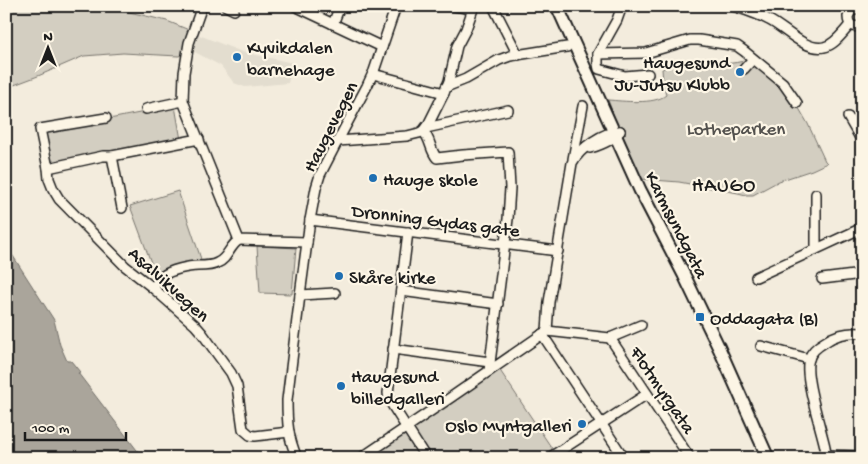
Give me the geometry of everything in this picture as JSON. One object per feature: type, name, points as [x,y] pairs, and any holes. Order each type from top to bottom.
[{"type":"main road","name":"Karmsundgata","points":[[557,6],[616,133],[647,190],[717,331],[773,458]]},
{"type":"main road","name":"Karmsundgata","points":[[565,6],[640,190],[719,348],[768,458]]},
{"type":"street","points":[[202,6],[189,43],[184,73],[183,101],[238,240]]},
{"type":"street","points":[[296,6],[382,47]]},
{"type":"street","points":[[333,24],[340,6]]},
{"type":"street","name":"Haugevegen","points":[[297,458],[290,442],[287,400],[310,220],[316,188],[320,176],[368,86],[396,6]]},
{"type":"street","points":[[425,129],[445,90],[457,46],[466,29],[473,8],[454,6]]},
{"type":"street","points":[[493,6],[518,55]]},
{"type":"street","points":[[622,6],[598,54],[599,69],[625,76],[648,74]]},
{"type":"street","points":[[733,6],[770,20],[804,43],[812,46],[828,46],[856,25]]},
{"type":"street","points":[[842,6],[856,25]]},
{"type":"street","points":[[856,25],[851,11],[858,9]]},
{"type":"street","points":[[598,54],[646,53],[699,40],[737,46],[783,83],[797,103]]},
{"type":"street","points":[[373,74],[445,90],[499,60],[567,47]]},
{"type":"street","points":[[744,69],[753,59]]},
{"type":"street","points":[[146,109],[183,101]]},
{"type":"street","points":[[583,106],[545,333],[624,458]]},
{"type":"street","points":[[338,141],[407,136],[419,133],[425,129],[508,110]]},
{"type":"street","points":[[848,117],[862,141]]},
{"type":"street","name":"Asalvikvegen","points":[[106,118],[40,130],[49,179],[53,189],[60,199],[125,266],[153,288],[198,329],[231,373],[237,386],[243,429],[250,435],[255,436],[289,432]]},
{"type":"street","points":[[425,129],[434,155],[437,158],[508,152],[510,188],[508,219],[490,366]]},
{"type":"street","points":[[572,163],[583,149],[606,134],[616,133]]},
{"type":"street","points":[[48,168],[199,139]]},
{"type":"street","points":[[112,156],[122,208]]},
{"type":"street","points":[[816,194],[816,249]]},
{"type":"street","name":"Dronning Gydas gate","points":[[310,220],[558,251]]},
{"type":"street","points":[[756,277],[862,228]]},
{"type":"street","points":[[408,232],[388,400],[426,458]]},
{"type":"street","points":[[153,288],[162,276],[167,273],[188,267],[218,263],[223,260],[238,240],[307,242]]},
{"type":"street","points":[[822,279],[862,274]]},
{"type":"street","points":[[401,291],[498,304]]},
{"type":"street","points":[[300,295],[335,293]]},
{"type":"street","points":[[361,458],[490,366],[545,333],[610,338],[641,325]]},
{"type":"street","points":[[826,454],[808,376],[809,359],[819,345],[829,339],[838,335],[862,332]]},
{"type":"street","name":"Flotmyrgata","points":[[610,338],[690,458]]},
{"type":"street","points":[[760,346],[809,359]]},
{"type":"street","points":[[393,349],[490,366]]},
{"type":"street","points":[[554,456],[647,394]]},
{"type":"street","points":[[811,458],[826,454],[862,456]]},
{"type":"shaded area","name":"Kyvikdalen barnehage","points":[[194,33],[242,52],[293,63],[288,83],[245,87],[234,83],[221,66],[191,50]]},
{"type":"shaded area","points":[[6,247],[54,320],[60,345],[67,361],[71,361],[80,372],[78,373],[143,458],[6,458],[6,455],[9,453],[6,445]]},
{"type":"green space","points":[[6,6],[104,6],[167,21],[189,30],[185,44],[185,55],[123,53],[84,56],[6,88]]},
{"type":"green space","name":"Lotheparken","points":[[747,60],[759,63],[796,103],[827,163],[779,181],[753,195],[679,182],[641,179],[624,144],[608,100],[638,102],[661,98],[666,95],[662,69],[672,66],[693,63],[726,64]]},
{"type":"green space","points":[[175,106],[181,140],[51,165],[44,132]]},
{"type":"green space","points":[[178,191],[201,259],[156,276],[130,206]]},
{"type":"green space","points":[[257,246],[296,248],[292,294],[260,293]]},
{"type":"green space","points":[[497,366],[555,453],[549,458],[426,458],[406,427]]},
{"type":"green space","points":[[405,434],[420,458],[370,458]]},
{"type":"place","name":"Kyvikdalen barnehage","points":[[237,57]]},
{"type":"place","name":"Haugesund Ju-Jutsu Klubb","points":[[740,72]]},
{"type":"place","name":"Hauge skole","points":[[373,178]]},
{"type":"place","name":"Skåre kirke","points":[[339,276]]},
{"type":"place","name":"Oddagata (B)","points":[[700,317]]},
{"type":"place","name":"Haugesund billedgalleri","points":[[341,386]]},
{"type":"place","name":"Oslo Myntgalleri","points":[[582,424]]},
{"type":"district","name":"HAUGO","points":[[724,184]]}]
